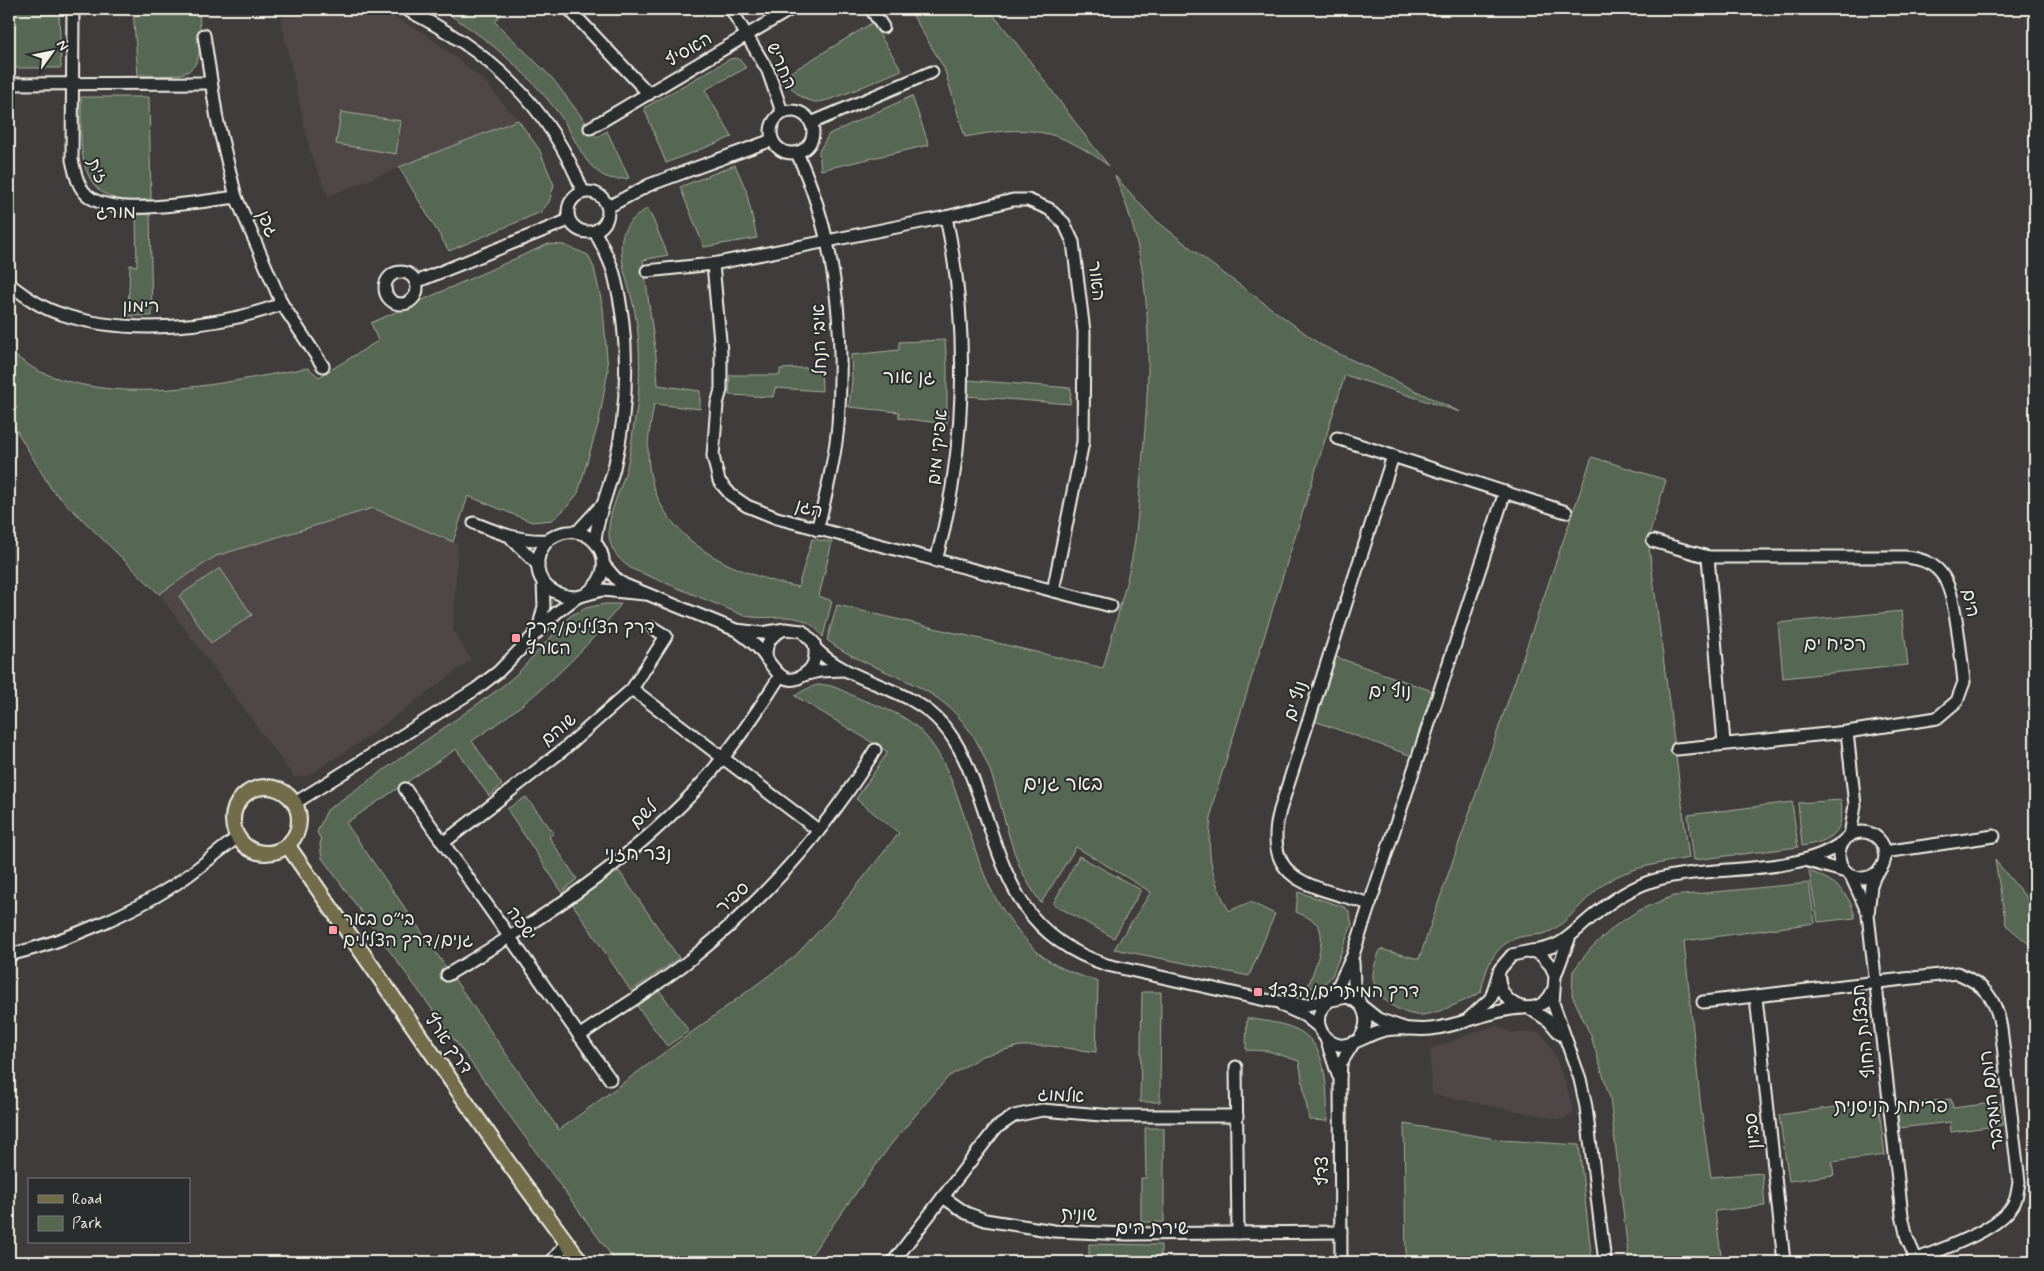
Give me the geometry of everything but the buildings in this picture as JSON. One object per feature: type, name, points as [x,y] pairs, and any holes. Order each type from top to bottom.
[{"type":"main road","points":[[266,786],[278,788],[288,794],[295,803],[300,821],[298,831],[288,846],[278,852],[266,854],[250,849],[238,837],[234,829],[234,812],[236,805],[247,792],[266,786]]},
{"type":"main road","name":"דרך ארץ","points":[[288,846],[566,1244],[581,1262]]},
{"type":"street","name":"זית","points":[[73,9],[72,160],[80,187],[94,201],[115,207],[161,207],[236,197]]},
{"type":"street","points":[[405,9],[432,22],[477,52],[535,106],[566,156],[583,192]]},
{"type":"street","points":[[569,9],[648,94]]},
{"type":"street","name":"החריש","points":[[731,9],[768,71],[782,112]]},
{"type":"street","name":"האסיף","points":[[590,128],[791,9]]},
{"type":"street","points":[[871,9],[883,27]]},
{"type":"street","name":"גפן","points":[[204,35],[210,83],[223,148],[236,197],[282,304],[323,366]]},
{"type":"street","points":[[811,122],[932,72]]},
{"type":"street","points":[[9,84],[210,83]]},
{"type":"street","points":[[795,110],[807,117],[811,122],[811,141],[803,150],[797,153],[780,150],[772,140],[770,128],[776,116],[782,112],[795,110]]},
{"type":"street","points":[[608,207],[649,185],[772,140]]},
{"type":"street","name":"איבי הנחל","points":[[797,153],[810,181],[827,241],[836,298],[841,359],[838,427],[827,491],[817,530]]},
{"type":"street","points":[[583,192],[597,194],[603,198],[608,207],[606,224],[596,232],[586,233],[579,231],[569,220],[568,213],[571,202],[583,192]]},
{"type":"street","name":"האור","points":[[827,241],[946,217],[1013,200],[1028,200],[1049,208],[1064,223],[1073,242],[1084,332],[1083,442],[1053,591]]},
{"type":"street","name":"אפיקי מים","points":[[936,561],[948,516],[961,386],[957,281],[946,217]]},
{"type":"street","points":[[416,282],[569,220]]},
{"type":"street","points":[[595,541],[621,434],[626,385],[620,305],[614,272],[596,232]]},
{"type":"street","points":[[647,271],[713,264],[827,241]]},
{"type":"street","name":"הגן","points":[[713,264],[720,322],[721,381],[713,456],[719,481],[731,495],[747,506],[817,530],[1111,606]]},
{"type":"street","name":"רימון","points":[[9,284],[40,305],[60,314],[120,326],[153,326],[214,321],[266,310],[282,304]]},
{"type":"street","points":[[1337,438],[1566,512]]},
{"type":"street","name":"נוף ים","points":[[1370,904],[1298,880],[1280,860],[1275,838],[1280,810],[1394,456]]},
{"type":"street","points":[[1320,1028],[1319,1015],[1330,1000],[1353,955],[1505,492]]},
{"type":"street","points":[[577,532],[603,503]]},
{"type":"street","points":[[474,523],[510,538],[530,542],[548,540]]},
{"type":"street","points":[[295,803],[476,689],[498,672],[537,634],[567,603],[598,582],[604,565],[603,556],[595,541],[577,532],[558,533],[548,540],[542,548],[538,565],[543,582],[544,606],[537,634]]},
{"type":"street","points":[[510,538],[538,565]]},
{"type":"street","name":"הים","points":[[1653,541],[1708,557],[1905,557],[1917,558],[1927,562],[1942,575],[1951,591],[1963,673],[1964,682],[1957,701],[1937,718],[1847,732],[1678,749]]},
{"type":"street","points":[[1708,557],[1724,743]]},
{"type":"street","points":[[604,565],[618,581],[645,594],[736,630],[762,633],[785,629],[802,631],[809,636],[815,648],[824,657],[844,670],[905,695],[922,705],[944,726],[958,747],[972,776],[1008,881],[1023,906],[1052,936],[1075,952],[1107,965],[1264,1000],[1306,1005],[1347,998],[1378,1019],[1407,1029]]},
{"type":"street","points":[[543,582],[558,594],[581,595],[614,590],[645,594]]},
{"type":"street","name":"שוהם","points":[[443,843],[562,750],[632,689],[666,636],[653,628]]},
{"type":"street","points":[[767,660],[767,646],[771,639],[785,629]]},
{"type":"street","points":[[736,630],[759,648],[773,671],[780,676],[788,678],[820,671],[844,670]]},
{"type":"street","points":[[803,675],[810,670],[814,660],[815,648]]},
{"type":"street","name":"לשם","points":[[447,975],[510,938],[594,880],[640,842],[694,792],[766,699],[780,676]]},
{"type":"street","points":[[632,689],[818,830]]},
{"type":"street","points":[[1847,732],[1855,805],[1847,838],[1840,848],[1840,862],[1849,874]]},
{"type":"street","name":"ספיר","points":[[579,1036],[690,960],[757,902],[848,794],[875,750]]},
{"type":"street","name":"ישפה","points":[[405,789],[610,1079]]},
{"type":"street","points":[[1803,861],[1822,864],[1864,878],[1876,873],[1883,862],[1884,852],[1881,843],[1870,834],[1855,805]]},
{"type":"street","points":[[1466,1021],[1491,998],[1505,961],[1512,955],[1546,950],[1568,938],[1593,915],[1622,894],[1651,881],[1682,875],[1803,861],[1832,850],[1857,833],[1870,834]]},
{"type":"street","points":[[1884,852],[1994,836]]},
{"type":"street","points":[[9,955],[31,949],[116,917],[185,878],[238,837]]},
{"type":"street","name":"חבצלת החוף","points":[[1868,915],[1871,885],[1876,873]]},
{"type":"street","name":"חבצלת החוף","points":[[1849,874],[1861,893],[1868,915],[1902,1215],[1914,1261]]},
{"type":"street","points":[[1264,1000],[1305,1016],[1320,1028],[1326,1039],[1341,1046],[1384,1030],[1431,1029],[1466,1021],[1505,1008],[1526,1008],[1540,1005],[1548,999],[1568,938]]},
{"type":"street","points":[[1530,951],[1546,959],[1555,982],[1553,1003],[1569,1048],[1586,1107],[1605,1262]]},
{"type":"street","points":[[1353,955],[1352,975],[1366,1018],[1366,1025],[1357,1040]]},
{"type":"street","name":"רותם המדבר","points":[[1876,981],[1957,973],[1974,980],[1987,993],[1998,1010],[2001,1028],[2019,1182],[2015,1202],[2002,1217],[1981,1231],[1914,1261]]},
{"type":"street","points":[[1498,977],[1499,986],[1504,997],[1515,1005],[1526,1008],[1549,1020],[1569,1048]]},
{"type":"street","points":[[1703,1002],[1876,981]]},
{"type":"street","name":"סביון","points":[[1756,997],[1784,1262]]},
{"type":"street","name":"צדף","points":[[1326,1039],[1340,1079]]},
{"type":"street","name":"צדף","points":[[1341,1262],[1341,1063],[1357,1040]]},
{"type":"street","points":[[1236,1067],[1238,1233]]},
{"type":"street","name":"אלמוג","points":[[893,1262],[996,1128],[1014,1116],[1042,1110],[1113,1116],[1237,1116]]},
{"type":"street","name":"שונית","points":[[943,1197],[966,1214],[985,1220],[1054,1231],[1341,1232]]},
{"type":"street","points":[[552,1262],[566,1244]]},
{"type":"shaded area","points":[[286,9],[369,9],[390,15],[424,33],[459,60],[485,82],[518,120],[328,196],[311,155],[281,21]]},
{"type":"shaded area","points":[[373,508],[458,544],[453,629],[471,660],[359,743],[307,776],[294,777],[159,594],[216,556]]},
{"type":"shaded area","points":[[1496,1025],[1512,1033],[1541,1032],[1553,1051],[1566,1084],[1574,1113],[1562,1120],[1432,1094],[1430,1049]]},
{"type":"green space","points":[[9,9],[57,9],[59,12],[61,68],[9,68]]},
{"type":"green space","points":[[133,9],[199,9],[199,56],[190,70],[181,74],[171,75],[138,75]]},
{"type":"green space","points":[[440,9],[505,9],[495,22],[552,78],[597,137],[607,131],[629,178],[612,179],[597,171],[586,160],[559,114],[520,69],[473,31]]},
{"type":"green space","points":[[909,9],[988,9],[1020,47],[1109,166],[1073,143],[1041,132],[1007,131],[965,137],[944,68]]},
{"type":"green space","points":[[872,23],[902,70],[832,99],[815,102],[800,96],[783,77]]},
{"type":"green space","points":[[736,58],[746,68],[705,90],[732,137],[666,163],[644,108],[730,59]]},
{"type":"green space","points":[[912,96],[929,145],[821,170],[819,151],[829,134]]},
{"type":"green space","points":[[81,97],[149,97],[151,199],[125,201],[116,199],[102,192],[93,182],[86,170],[83,156]]},
{"type":"green space","points":[[341,112],[401,121],[396,154],[336,144]]},
{"type":"green space","points":[[518,120],[539,149],[554,185],[549,202],[541,212],[449,251],[399,167]]},
{"type":"green space","points":[[735,165],[746,190],[757,238],[704,247],[680,187]]},
{"type":"green space","points":[[1115,176],[1153,218],[1207,261],[1321,345],[1460,412],[1345,375],[1214,799],[1211,815],[1209,843],[1212,869],[1216,883],[1229,911],[1250,902],[1275,914],[1249,976],[1114,949],[1151,892],[1076,847],[1041,903],[1020,867],[1013,849],[984,756],[963,722],[949,707],[933,695],[916,685],[861,661],[827,640],[837,605],[1103,668],[1126,586],[1134,546],[1145,427],[1148,354],[1144,283],[1138,247]]},
{"type":"green space","points":[[648,208],[668,255],[643,260],[658,385],[700,391],[700,409],[654,404],[648,450],[651,480],[661,505],[676,527],[696,545],[719,559],[744,571],[798,587],[812,539],[832,542],[819,596],[832,601],[823,637],[815,627],[806,621],[787,617],[745,616],[632,569],[619,558],[612,547],[609,534],[610,522],[628,461],[637,407],[639,380],[637,325],[623,266],[621,247],[623,233],[628,224]]},
{"type":"green space","points":[[150,214],[152,316],[128,316],[130,265],[137,266],[136,215]]},
{"type":"green space","points":[[548,244],[564,245],[588,255],[594,268],[603,308],[608,370],[599,421],[578,493],[566,508],[552,520],[532,522],[468,496],[453,542],[373,508],[216,556],[159,594],[52,490],[9,418],[17,408],[9,395],[9,352],[41,372],[73,383],[106,389],[174,389],[242,380],[308,368],[319,377],[378,341],[371,323]]},
{"type":"green space","points":[[945,340],[947,424],[899,418],[899,412],[849,407],[852,380],[851,355],[899,350],[899,342]]},
{"type":"green space","points":[[821,367],[822,391],[775,388],[773,397],[729,395],[730,375],[780,375],[780,369]]},
{"type":"green space","points":[[967,380],[1071,388],[1070,404],[966,396]]},
{"type":"green space","points":[[1592,457],[1666,480],[1648,539],[1689,858],[1646,866],[1614,878],[1598,888],[1567,919],[1551,931],[1515,939],[1499,949],[1489,964],[1481,992],[1440,1011],[1423,1015],[1408,1013],[1387,1002],[1377,990],[1373,973],[1380,949],[1419,959]]},
{"type":"green space","points":[[220,568],[252,615],[211,643],[179,596]]},
{"type":"green space","points":[[604,604],[621,604],[587,645],[552,679],[515,711],[472,741],[502,785],[489,796],[456,749],[346,823],[559,1130],[794,957],[832,917],[899,833],[856,799],[888,752],[795,696],[813,686],[826,685],[833,687],[893,712],[913,724],[929,741],[942,761],[953,785],[989,886],[1012,923],[1040,954],[1048,960],[1066,970],[1098,982],[1096,1052],[1051,1046],[1020,1046],[982,1056],[948,1077],[892,1143],[806,1262],[616,1262],[322,858],[321,840],[317,832],[327,810],[499,689],[518,673],[570,616],[586,608]]},
{"type":"green space","points":[[1902,611],[1908,665],[1783,678],[1778,623]]},
{"type":"green space","points":[[1336,657],[1435,692],[1412,756],[1314,721]]},
{"type":"green space","points":[[526,797],[554,833],[549,837],[577,879],[562,892],[507,809]]},
{"type":"green space","points":[[1841,800],[1841,820],[1835,833],[1822,841],[1802,846],[1798,803]]},
{"type":"green space","points":[[1792,802],[1798,847],[1694,860],[1688,815]]},
{"type":"green space","points":[[1079,856],[1141,890],[1114,938],[1053,904]]},
{"type":"green space","points":[[1995,860],[2035,908],[2035,949],[2006,925]]},
{"type":"green space","points":[[619,871],[679,958],[631,991],[572,903]]},
{"type":"green space","points":[[1809,871],[1826,878],[1845,894],[1853,909],[1855,918],[1818,922]]},
{"type":"green space","points":[[1809,883],[1815,923],[1684,941],[1701,1109],[1711,1177],[1762,1173],[1765,1206],[1715,1211],[1722,1262],[1629,1262],[1610,1098],[1591,1036],[1572,995],[1573,971],[1591,948],[1615,926],[1639,910],[1673,896]]},
{"type":"green space","points":[[1298,892],[1344,907],[1349,911],[1352,924],[1332,976],[1325,983],[1307,989],[1316,966],[1321,938],[1317,924],[1296,912]]},
{"type":"green space","points":[[659,990],[689,1031],[667,1046],[637,1006]]},
{"type":"green space","points":[[1142,992],[1161,992],[1160,1102],[1140,1102]]},
{"type":"green space","points":[[1247,1018],[1288,1026],[1305,1034],[1313,1044],[1319,1055],[1326,1081],[1328,1121],[1309,1120],[1299,1061],[1268,1051],[1246,1050]]},
{"type":"green space","points":[[1951,1099],[1953,1108],[2000,1102],[2003,1125],[1951,1132],[1950,1122],[1899,1128],[1897,1106]]},
{"type":"green space","points":[[1878,1101],[1885,1155],[1832,1162],[1834,1175],[1789,1181],[1779,1115]]},
{"type":"green space","points":[[1404,1124],[1502,1140],[1579,1145],[1592,1262],[1406,1262]]},
{"type":"green space","points":[[1145,1128],[1164,1128],[1164,1222],[1141,1222],[1141,1178],[1146,1178]]},
{"type":"green space","points":[[1089,1244],[1161,1245],[1161,1262],[1089,1262]]},
{"type":"place","name":"דרך הצלילים/דרך הארץ","points":[[516,638]]},
{"type":"place","name":"בי״ס באר גנים/דרך הצלילים","points":[[333,930]]},
{"type":"place","name":"דרך המיתרים/הצדף","points":[[1258,992]]},
{"type":"district","name":"מורג","points":[[116,212]]},
{"type":"district","name":"גן אור","points":[[909,377]]},
{"type":"district","name":"רפיח ים","points":[[1835,644]]},
{"type":"district","name":"נוף ים","points":[[1390,691]]},
{"type":"district","name":"באר גנים","points":[[1063,784]]},
{"type":"district","name":"נצר חזני","points":[[638,854]]},
{"type":"district","name":"פריחת הניסנית","points":[[1891,1106]]},
{"type":"district","name":"שירת הים","points":[[1152,1228]]}]
